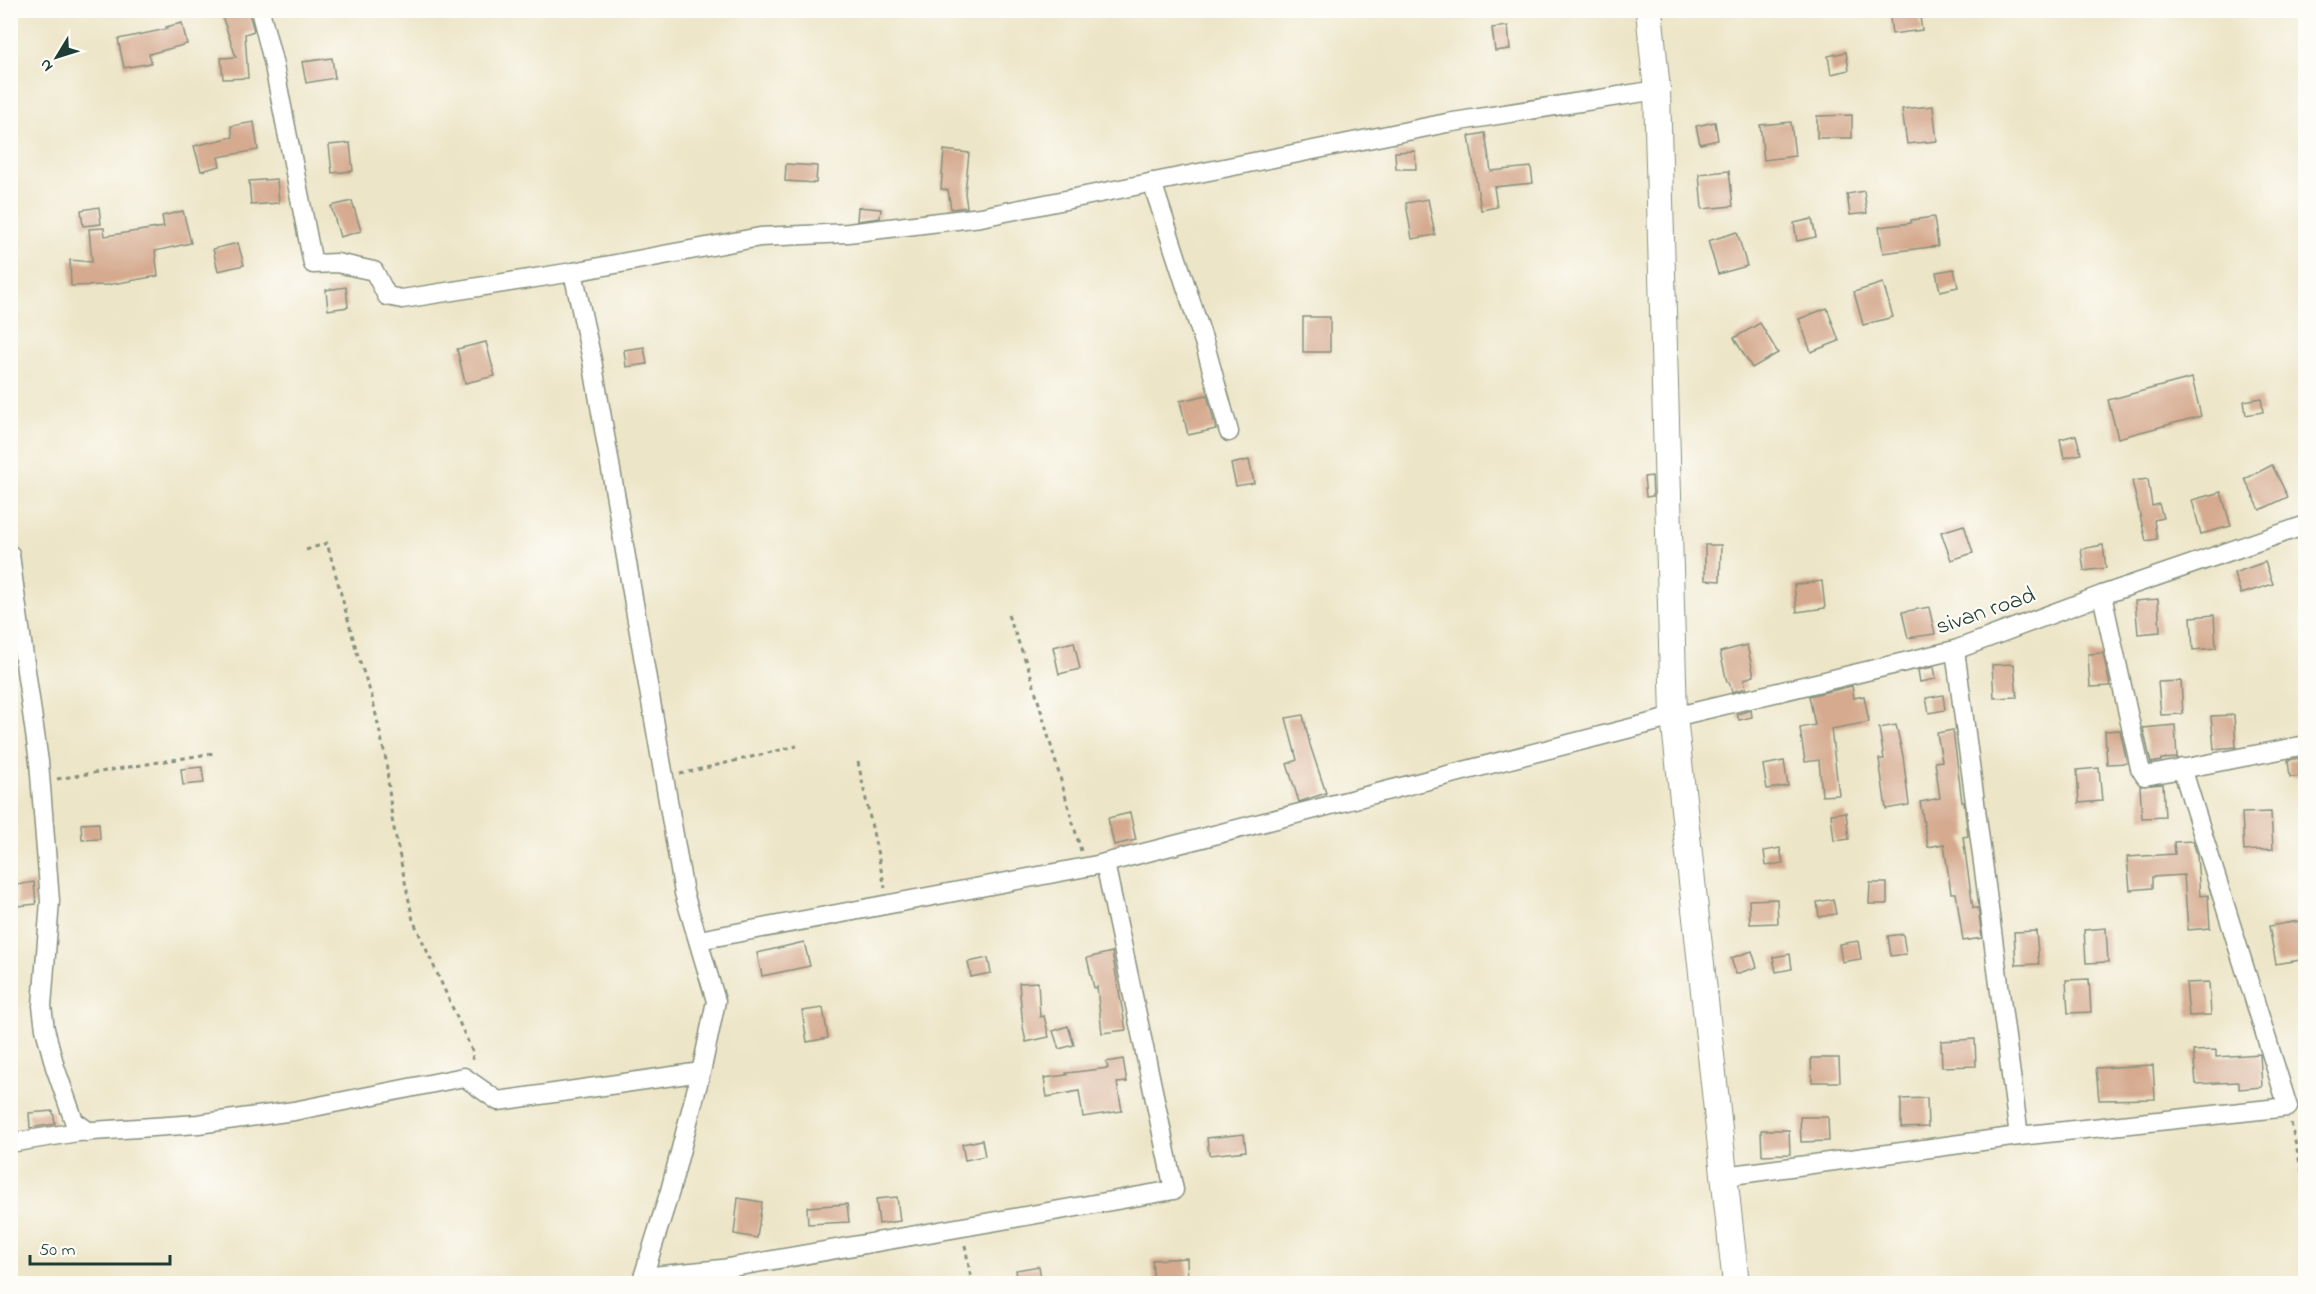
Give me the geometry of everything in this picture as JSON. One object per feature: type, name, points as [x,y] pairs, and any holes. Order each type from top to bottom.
[{"type":"street","points":[[260,10],[273,61],[313,264],[337,263],[374,271],[387,296],[402,299],[573,272],[760,237],[848,233],[981,217],[1447,123],[1657,90]]},
{"type":"street","points":[[1649,10],[1657,90],[1674,717],[1736,1284]]},
{"type":"street","points":[[1152,182],[1205,345],[1229,432]]},
{"type":"street","points":[[573,272],[592,360],[684,893],[716,1000],[701,1072],[670,1191],[642,1280],[722,1269],[1174,1190],[1105,863]]},
{"type":"street","name":"sivan road","points":[[699,940],[1105,863],[1674,717],[1955,650],[2102,595],[2306,525]]},
{"type":"street","points":[[10,554],[12,586],[41,782],[50,901],[42,1006],[45,1029],[74,1121],[87,1132]]},
{"type":"street","points":[[2102,595],[2140,768],[2145,776],[2306,745]]},
{"type":"street","points":[[1955,650],[2019,1136]]},
{"type":"street","points":[[1725,1176],[2019,1136],[2288,1107],[2182,768]]},
{"type":"street","points":[[10,1143],[87,1132],[198,1124],[283,1113],[464,1077],[498,1101],[701,1072]]},
{"type":"path","points":[[306,550],[327,543],[372,697],[386,760],[392,819],[413,920],[473,1053],[470,1081]]},
{"type":"path","points":[[1008,615],[1030,672],[1085,867]]},
{"type":"path","points":[[664,778],[797,746]]},
{"type":"path","points":[[41,782],[214,753]]},
{"type":"path","points":[[858,762],[889,905]]},
{"type":"path","points":[[2288,1107],[2306,1191]]},
{"type":"path","points":[[961,1226],[972,1284]]},
{"type":"building","points":[[220,10],[248,10],[254,31],[245,34],[248,78],[223,79],[221,58],[236,57]]},
{"type":"building","points":[[1889,10],[1919,10],[1922,30],[1892,34]]},
{"type":"building","points":[[182,23],[187,44],[149,54],[151,63],[124,68],[118,39],[167,29],[166,27]]},
{"type":"building","points":[[1508,26],[1510,49],[1495,51],[1492,28]]},
{"type":"building","points":[[1846,52],[1849,70],[1831,74],[1828,56]]},
{"type":"building","points":[[332,58],[335,78],[306,83],[302,62]]},
{"type":"building","points":[[1933,106],[1937,141],[1907,144],[1902,109]]},
{"type":"building","points":[[1852,115],[1852,138],[1817,138],[1817,116]]},
{"type":"building","points":[[254,122],[258,150],[218,157],[220,166],[201,171],[194,146],[233,137],[231,126]]},
{"type":"building","points":[[1715,122],[1718,140],[1700,144],[1696,126]]},
{"type":"building","points":[[1791,122],[1795,156],[1764,160],[1760,125]]},
{"type":"building","points":[[1485,133],[1491,171],[1531,167],[1533,183],[1494,187],[1497,207],[1481,210],[1469,136]]},
{"type":"building","points":[[350,143],[353,171],[332,173],[329,145]]},
{"type":"building","points":[[944,150],[969,153],[965,193],[967,207],[951,209],[948,190],[941,189]]},
{"type":"building","points":[[1415,151],[1416,169],[1396,169],[1395,152]]},
{"type":"building","points":[[786,164],[817,166],[816,183],[785,181]]},
{"type":"building","points":[[1729,171],[1733,206],[1702,209],[1699,174]]},
{"type":"building","points":[[277,179],[279,203],[251,205],[249,181]]},
{"type":"building","points":[[1864,191],[1867,213],[1850,215],[1847,194]]},
{"type":"building","points":[[1428,199],[1435,235],[1412,239],[1406,203]]},
{"type":"building","points":[[352,201],[361,231],[340,237],[331,206]]},
{"type":"building","points":[[99,207],[101,224],[83,226],[81,210]]},
{"type":"building","points":[[858,207],[881,209],[880,218],[857,221]]},
{"type":"building","points":[[183,211],[191,243],[155,251],[158,276],[107,285],[71,286],[70,260],[92,262],[89,229],[104,228],[105,236],[164,227],[162,216]]},
{"type":"building","points":[[1934,217],[1938,246],[1883,253],[1879,227]]},
{"type":"building","points":[[1812,219],[1816,237],[1797,241],[1794,223]]},
{"type":"building","points":[[1737,232],[1747,266],[1718,274],[1708,241]]},
{"type":"building","points":[[238,243],[244,265],[218,271],[213,249]]},
{"type":"building","points":[[1954,269],[1958,287],[1940,291],[1936,272]]},
{"type":"building","points":[[1883,283],[1893,317],[1863,325],[1854,292]]},
{"type":"building","points":[[346,287],[348,307],[328,310],[326,290]]},
{"type":"building","points":[[1827,308],[1839,341],[1811,352],[1799,319]]},
{"type":"building","points":[[1303,317],[1330,317],[1330,352],[1303,352]]},
{"type":"building","points":[[1760,323],[1778,353],[1752,368],[1734,338]]},
{"type":"building","points":[[486,342],[495,376],[465,383],[457,349]]},
{"type":"building","points":[[644,347],[647,364],[626,367],[624,350]]},
{"type":"building","points":[[2192,378],[2201,416],[2118,438],[2108,400]]},
{"type":"building","points":[[1207,395],[1216,429],[1188,435],[1180,401]]},
{"type":"building","points":[[2261,398],[2263,412],[2246,415],[2244,401]]},
{"type":"building","points":[[2076,435],[2081,454],[2064,458],[2060,439]]},
{"type":"building","points":[[1249,460],[1254,483],[1236,486],[1231,464]]},
{"type":"building","points":[[2272,465],[2288,497],[2260,510],[2245,479]]},
{"type":"building","points":[[1652,476],[1653,496],[1646,497],[1644,477]]},
{"type":"building","points":[[2148,479],[2152,506],[2159,504],[2163,518],[2154,520],[2157,539],[2146,541],[2132,481]]},
{"type":"building","points":[[2221,492],[2231,526],[2201,534],[2192,500]]},
{"type":"building","points":[[1964,525],[1973,553],[1951,560],[1941,532]]},
{"type":"building","points":[[1705,545],[1721,545],[1720,581],[1705,580]]},
{"type":"building","points":[[2103,545],[2106,568],[2084,571],[2081,549]]},
{"type":"building","points":[[2265,562],[2273,584],[2241,594],[2234,573]]},
{"type":"building","points":[[1822,581],[1825,608],[1797,612],[1794,585]]},
{"type":"building","points":[[2158,599],[2160,632],[2138,634],[2135,601]]},
{"type":"building","points":[[1929,607],[1935,634],[1908,638],[1902,612]]},
{"type":"building","points":[[2214,615],[2216,648],[2193,650],[2191,617]]},
{"type":"building","points":[[1074,642],[1080,669],[1059,674],[1053,647]]},
{"type":"building","points":[[1747,645],[1754,676],[1744,679],[1746,688],[1732,692],[1727,682],[1720,652]]},
{"type":"building","points":[[2103,653],[2110,686],[2090,687],[2088,654]]},
{"type":"building","points":[[2014,664],[2017,697],[1994,698],[1992,665]]},
{"type":"building","points":[[1934,667],[1936,679],[1920,682],[1918,670]]},
{"type":"building","points":[[2181,681],[2183,714],[2161,715],[2158,682]]},
{"type":"building","points":[[1852,686],[1854,698],[1864,696],[1869,722],[1831,729],[1839,795],[1822,796],[1819,760],[1805,762],[1800,728],[1815,725],[1809,696]]},
{"type":"building","points":[[1943,695],[1945,710],[1929,713],[1926,698]]},
{"type":"building","points":[[1751,710],[1752,717],[1739,720],[1737,714]]},
{"type":"building","points":[[1303,715],[1326,793],[1299,802],[1287,764],[1297,760],[1286,718]]},
{"type":"building","points":[[2234,715],[2236,747],[2214,749],[2211,716]]},
{"type":"building","points":[[1896,725],[1903,756],[1909,805],[1886,809],[1879,759],[1884,759],[1879,728]]},
{"type":"building","points":[[2175,725],[2177,758],[2161,759],[2161,761],[2151,763],[2143,728]]},
{"type":"building","points":[[1953,730],[1968,836],[1963,837],[1973,908],[1978,908],[1982,938],[1963,941],[1956,893],[1951,893],[1944,844],[1928,847],[1920,802],[1940,798],[1935,762],[1942,761],[1937,733]]},
{"type":"building","points":[[2120,730],[2127,763],[2107,764],[2105,731]]},
{"type":"building","points":[[2306,757],[2306,776],[2290,777],[2288,760]]},
{"type":"building","points":[[1784,761],[1788,786],[1767,789],[1763,765]]},
{"type":"building","points":[[202,767],[204,783],[183,785],[181,769]]},
{"type":"building","points":[[2099,768],[2102,801],[2079,803],[2077,770]]},
{"type":"building","points":[[2163,784],[2165,817],[2142,818],[2140,786]]},
{"type":"building","points":[[1846,812],[1849,839],[1834,841],[1831,814]]},
{"type":"building","points":[[2271,812],[2273,849],[2244,851],[2242,813]]},
{"type":"building","points":[[1130,813],[1136,840],[1114,845],[1108,818]]},
{"type":"building","points":[[99,823],[100,839],[82,840],[81,824]]},
{"type":"building","points":[[2193,841],[2197,855],[2200,896],[2208,895],[2210,928],[2188,930],[2184,875],[2152,877],[2152,888],[2130,890],[2127,857],[2175,854],[2174,842]]},
{"type":"building","points":[[1780,848],[1783,863],[1766,866],[1764,851]]},
{"type":"building","points":[[34,882],[36,904],[18,906],[16,885]]},
{"type":"building","points":[[1870,883],[1887,883],[1887,904],[1869,904]]},
{"type":"building","points":[[1777,899],[1778,923],[1750,924],[1749,900]]},
{"type":"building","points":[[1833,899],[1836,914],[1819,917],[1817,902]]},
{"type":"building","points":[[2306,920],[2306,959],[2276,964],[2269,926]]},
{"type":"building","points":[[2106,928],[2108,962],[2086,963],[2084,930]]},
{"type":"building","points":[[2036,931],[2039,964],[2016,965],[2014,932]]},
{"type":"building","points":[[1903,934],[1906,954],[1891,956],[1888,936]]},
{"type":"building","points":[[1858,941],[1861,959],[1842,962],[1839,944]]},
{"type":"building","points":[[804,942],[810,966],[762,976],[757,953]]},
{"type":"building","points":[[1752,951],[1757,967],[1736,974],[1731,958]]},
{"type":"building","points":[[1112,952],[1126,1030],[1102,1033],[1097,987],[1094,988],[1087,958]]},
{"type":"building","points":[[1790,954],[1792,969],[1776,972],[1773,957]]},
{"type":"building","points":[[988,958],[991,973],[971,977],[968,962]]},
{"type":"building","points":[[2089,979],[2091,1012],[2068,1013],[2066,980]]},
{"type":"building","points":[[1038,982],[1040,1017],[1044,1016],[1049,1037],[1026,1042],[1019,983]]},
{"type":"building","points":[[2209,982],[2211,1015],[2189,1016],[2186,983]]},
{"type":"building","points":[[823,1008],[828,1038],[807,1042],[802,1011]]},
{"type":"building","points":[[1068,1026],[1074,1045],[1059,1049],[1053,1031]]},
{"type":"building","points":[[1975,1039],[1976,1066],[1942,1067],[1941,1041]]},
{"type":"building","points":[[2216,1050],[2216,1057],[2260,1054],[2262,1087],[2239,1089],[2239,1082],[2196,1084],[2193,1051]]},
{"type":"building","points":[[1811,1058],[1839,1058],[1840,1082],[1812,1082]]},
{"type":"building","points":[[1123,1059],[1127,1082],[1117,1083],[1122,1111],[1083,1117],[1079,1091],[1047,1097],[1044,1078],[1108,1068],[1106,1062]]},
{"type":"building","points":[[2153,1065],[2155,1099],[2099,1100],[2096,1068]]},
{"type":"building","points":[[1927,1098],[1928,1127],[1901,1128],[1901,1099]]},
{"type":"building","points":[[53,1111],[55,1124],[30,1128],[29,1113]]},
{"type":"building","points":[[1800,1117],[1828,1117],[1829,1141],[1801,1142]]},
{"type":"building","points":[[1761,1130],[1789,1130],[1790,1154],[1762,1155]]},
{"type":"building","points":[[1244,1134],[1246,1151],[1209,1155],[1207,1138]]},
{"type":"building","points":[[982,1140],[985,1156],[965,1160],[962,1144]]},
{"type":"building","points":[[897,1197],[900,1221],[879,1224],[876,1199]]},
{"type":"building","points":[[738,1198],[762,1202],[757,1238],[734,1234]]},
{"type":"building","points":[[847,1204],[849,1222],[808,1224],[807,1207]]},
{"type":"building","points":[[1187,1258],[1188,1284],[1154,1284],[1152,1260]]},
{"type":"building","points":[[1039,1266],[1042,1284],[1018,1284],[1016,1270]]}]
